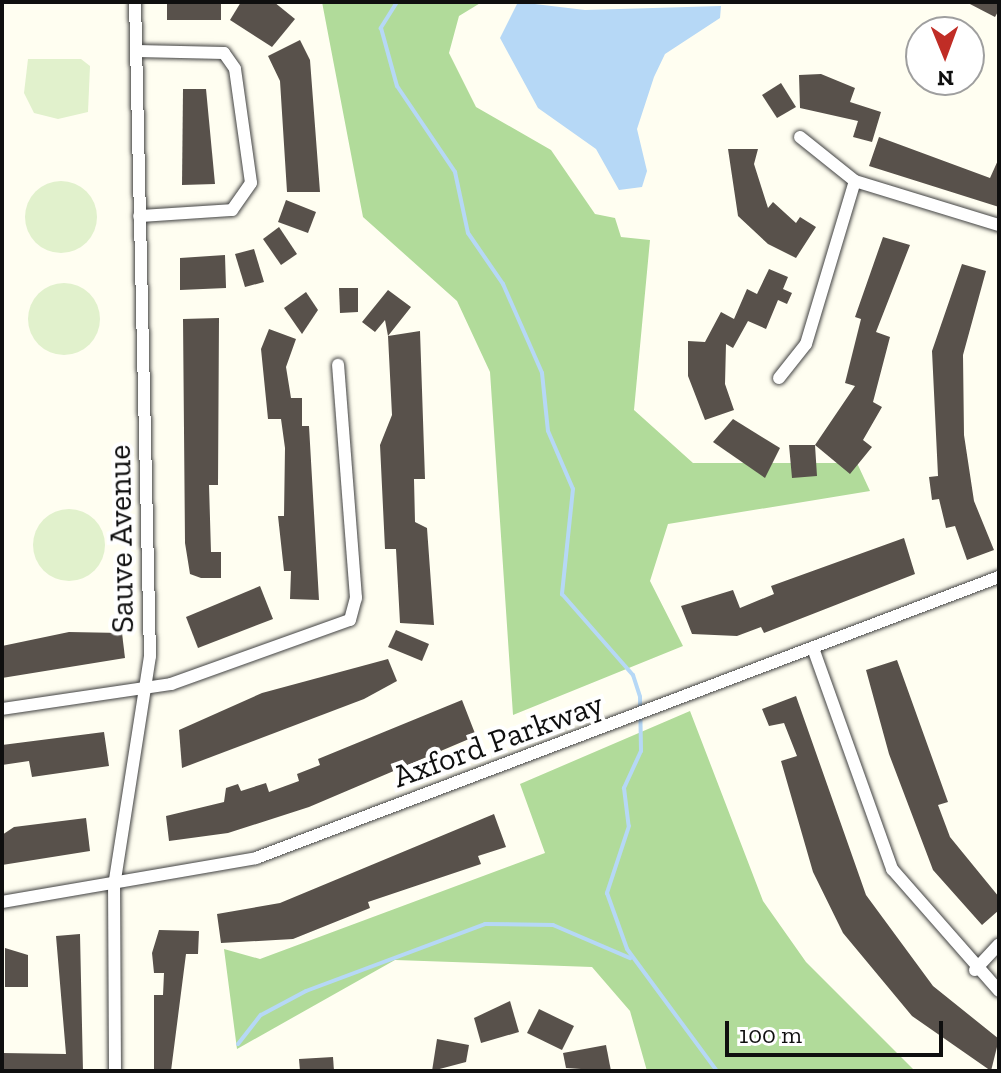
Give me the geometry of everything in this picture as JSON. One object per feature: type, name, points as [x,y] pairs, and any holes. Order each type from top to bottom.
[{"type":"street","name":"Sauve Avenue","points":[[115,1071],[114,886],[147,689],[135,2]]},
{"type":"street","points":[[137,51],[224,53],[235,69],[251,183],[232,210],[139,216]]},
{"type":"street","points":[[800,137],[855,181],[999,225]]},
{"type":"street","points":[[779,378],[806,344],[855,181]]},
{"type":"street","points":[[2,709],[147,689],[335,629],[356,611],[338,365]]},
{"type":"street","name":"Axford Parkway","points":[[2,902],[114,886],[256,858],[814,651],[999,577]]},
{"type":"street","points":[[814,651],[892,869],[975,970],[999,991]]},
{"type":"street","points":[[975,970],[999,944]]},
{"type":"green space","points":[[322,2],[482,2],[459,16],[449,53],[476,107],[551,150],[595,214],[615,218],[621,237],[650,240],[634,410],[693,463],[857,463],[870,491],[668,524],[650,581],[683,646],[513,715],[490,372],[457,301],[363,217]]},
{"type":"green space","points":[[28,59],[81,59],[90,66],[88,112],[58,119],[34,113],[24,93]]},
{"type":"green space","points":[[68,181],[87,191],[95,203],[95,231],[87,243],[75,251],[54,253],[35,243],[27,231],[25,210],[35,191],[47,183]]},
{"type":"green space","points":[[64,283],[84,289],[94,299],[100,319],[94,339],[84,349],[64,355],[44,349],[34,339],[28,319],[34,299],[44,289]]},
{"type":"green space","points":[[69,509],[89,515],[99,525],[105,545],[99,565],[89,575],[69,581],[49,575],[39,565],[33,545],[39,525],[49,515]]},
{"type":"green space","points":[[690,711],[763,901],[806,962],[915,1071],[647,1071],[630,1011],[592,967],[395,960],[237,1049],[224,949],[260,959],[545,853],[520,784]]},
{"type":"water","points":[[518,2],[585,10],[721,6],[720,18],[665,54],[654,77],[637,129],[647,171],[642,187],[619,190],[596,149],[538,108],[500,38]]},
{"type":"building","points":[[167,2],[221,2],[221,20],[167,20]]},
{"type":"building","points":[[241,2],[274,2],[295,19],[272,47],[230,20]]},
{"type":"building","points":[[966,2],[999,2],[999,10],[995,17]]},
{"type":"building","points":[[300,40],[310,60],[320,192],[287,192],[280,81],[268,56]]},
{"type":"building","points":[[821,74],[855,88],[850,102],[881,112],[872,142],[853,137],[858,121],[800,108],[799,75]]},
{"type":"building","points":[[781,83],[796,107],[777,118],[762,95]]},
{"type":"building","points":[[183,89],[206,89],[215,184],[182,185]]},
{"type":"building","points":[[879,137],[990,178],[999,158],[999,207],[869,166]]},
{"type":"building","points":[[728,149],[758,149],[754,164],[768,208],[773,202],[796,223],[800,217],[816,227],[796,258],[768,244],[738,216]]},
{"type":"building","points":[[286,200],[316,212],[308,233],[278,222]]},
{"type":"building","points":[[279,227],[297,254],[281,265],[263,239]]},
{"type":"building","points":[[883,237],[910,245],[876,332],[890,337],[873,402],[882,407],[863,440],[872,447],[850,474],[815,445],[855,386],[845,383],[861,319],[855,317]]},
{"type":"building","points":[[254,249],[264,282],[245,287],[235,254]]},
{"type":"building","points":[[225,255],[226,288],[180,290],[180,258]]},
{"type":"building","points":[[962,264],[986,271],[963,355],[964,435],[974,501],[994,550],[967,560],[955,526],[946,528],[939,499],[932,500],[929,477],[938,476],[932,351]]},
{"type":"building","points":[[769,269],[788,277],[783,289],[792,293],[787,304],[778,300],[766,329],[748,321],[733,348],[726,344],[725,384],[734,410],[705,420],[688,376],[688,341],[705,342],[721,312],[734,319],[747,289],[757,294]]},
{"type":"building","points":[[339,288],[358,288],[358,312],[340,313]]},
{"type":"building","points":[[388,290],[411,307],[388,336],[385,320],[375,332],[362,322]]},
{"type":"building","points":[[306,292],[318,310],[302,334],[284,308]]},
{"type":"building","points":[[219,318],[218,485],[209,485],[211,552],[221,552],[221,578],[201,578],[190,574],[185,543],[183,319]]},
{"type":"building","points":[[269,329],[296,339],[286,367],[291,398],[302,398],[302,426],[309,426],[319,600],[290,599],[291,571],[284,571],[278,516],[284,516],[285,448],[281,419],[268,419],[261,349]]},
{"type":"building","points":[[420,331],[425,479],[414,479],[415,522],[427,528],[434,625],[400,623],[396,549],[385,549],[380,445],[392,415],[388,336]]},
{"type":"building","points":[[733,419],[780,448],[765,478],[713,442]]},
{"type":"building","points":[[789,445],[815,445],[817,476],[792,478]]},
{"type":"building","points":[[904,538],[915,574],[764,633],[761,627],[737,636],[692,634],[681,606],[733,590],[740,608],[774,594],[771,586]]},
{"type":"building","points":[[260,586],[273,619],[198,648],[186,617]]},
{"type":"building","points":[[396,630],[429,644],[422,661],[388,647]]},
{"type":"building","points":[[69,632],[122,633],[125,658],[2,678],[2,646]]},
{"type":"building","points":[[388,659],[397,681],[364,699],[182,768],[179,730],[262,693]]},
{"type":"building","points":[[897,660],[948,802],[938,805],[950,837],[999,897],[999,910],[982,925],[933,870],[889,754],[866,670]]},
{"type":"building","points":[[796,696],[866,895],[933,986],[999,1039],[991,1071],[912,1016],[843,933],[813,872],[781,761],[797,756],[784,723],[769,726],[762,709]]},
{"type":"building","points":[[462,700],[476,736],[309,807],[228,833],[169,841],[166,816],[224,802],[226,788],[238,784],[241,791],[266,783],[269,792],[299,781],[297,774],[320,765],[318,759]]},
{"type":"building","points":[[104,732],[109,766],[32,777],[29,761],[2,765],[2,745]]},
{"type":"building","points":[[494,814],[506,847],[478,856],[481,864],[368,902],[370,908],[293,939],[221,943],[217,914],[280,903]]},
{"type":"building","points":[[86,818],[90,851],[2,865],[2,835],[14,827]]},
{"type":"building","points":[[159,930],[199,931],[198,954],[186,954],[171,1071],[154,1071],[154,995],[163,995],[164,973],[154,973],[152,953]]},
{"type":"building","points":[[80,934],[83,1071],[2,1070],[2,1053],[66,1054],[56,936]]},
{"type":"building","points":[[5,948],[28,955],[28,987],[5,987]]},
{"type":"building","points":[[510,1001],[519,1032],[481,1043],[474,1018]]},
{"type":"building","points":[[539,1009],[574,1026],[562,1050],[527,1033]]},
{"type":"building","points":[[437,1039],[469,1045],[466,1062],[432,1071]]},
{"type":"building","points":[[606,1045],[611,1071],[566,1068],[563,1053]]},
{"type":"building","points":[[333,1057],[334,1071],[300,1071],[299,1059]]},
{"type":"waterway","points":[[397,2],[381,28],[397,86],[455,172],[468,233],[503,284],[542,373],[548,431],[573,489],[562,594],[633,675],[640,697],[641,751],[624,788],[629,826],[607,893],[627,949],[717,1071]]},
{"type":"waterway","points":[[238,1044],[261,1015],[306,991],[485,924],[553,925],[630,958]]}]
